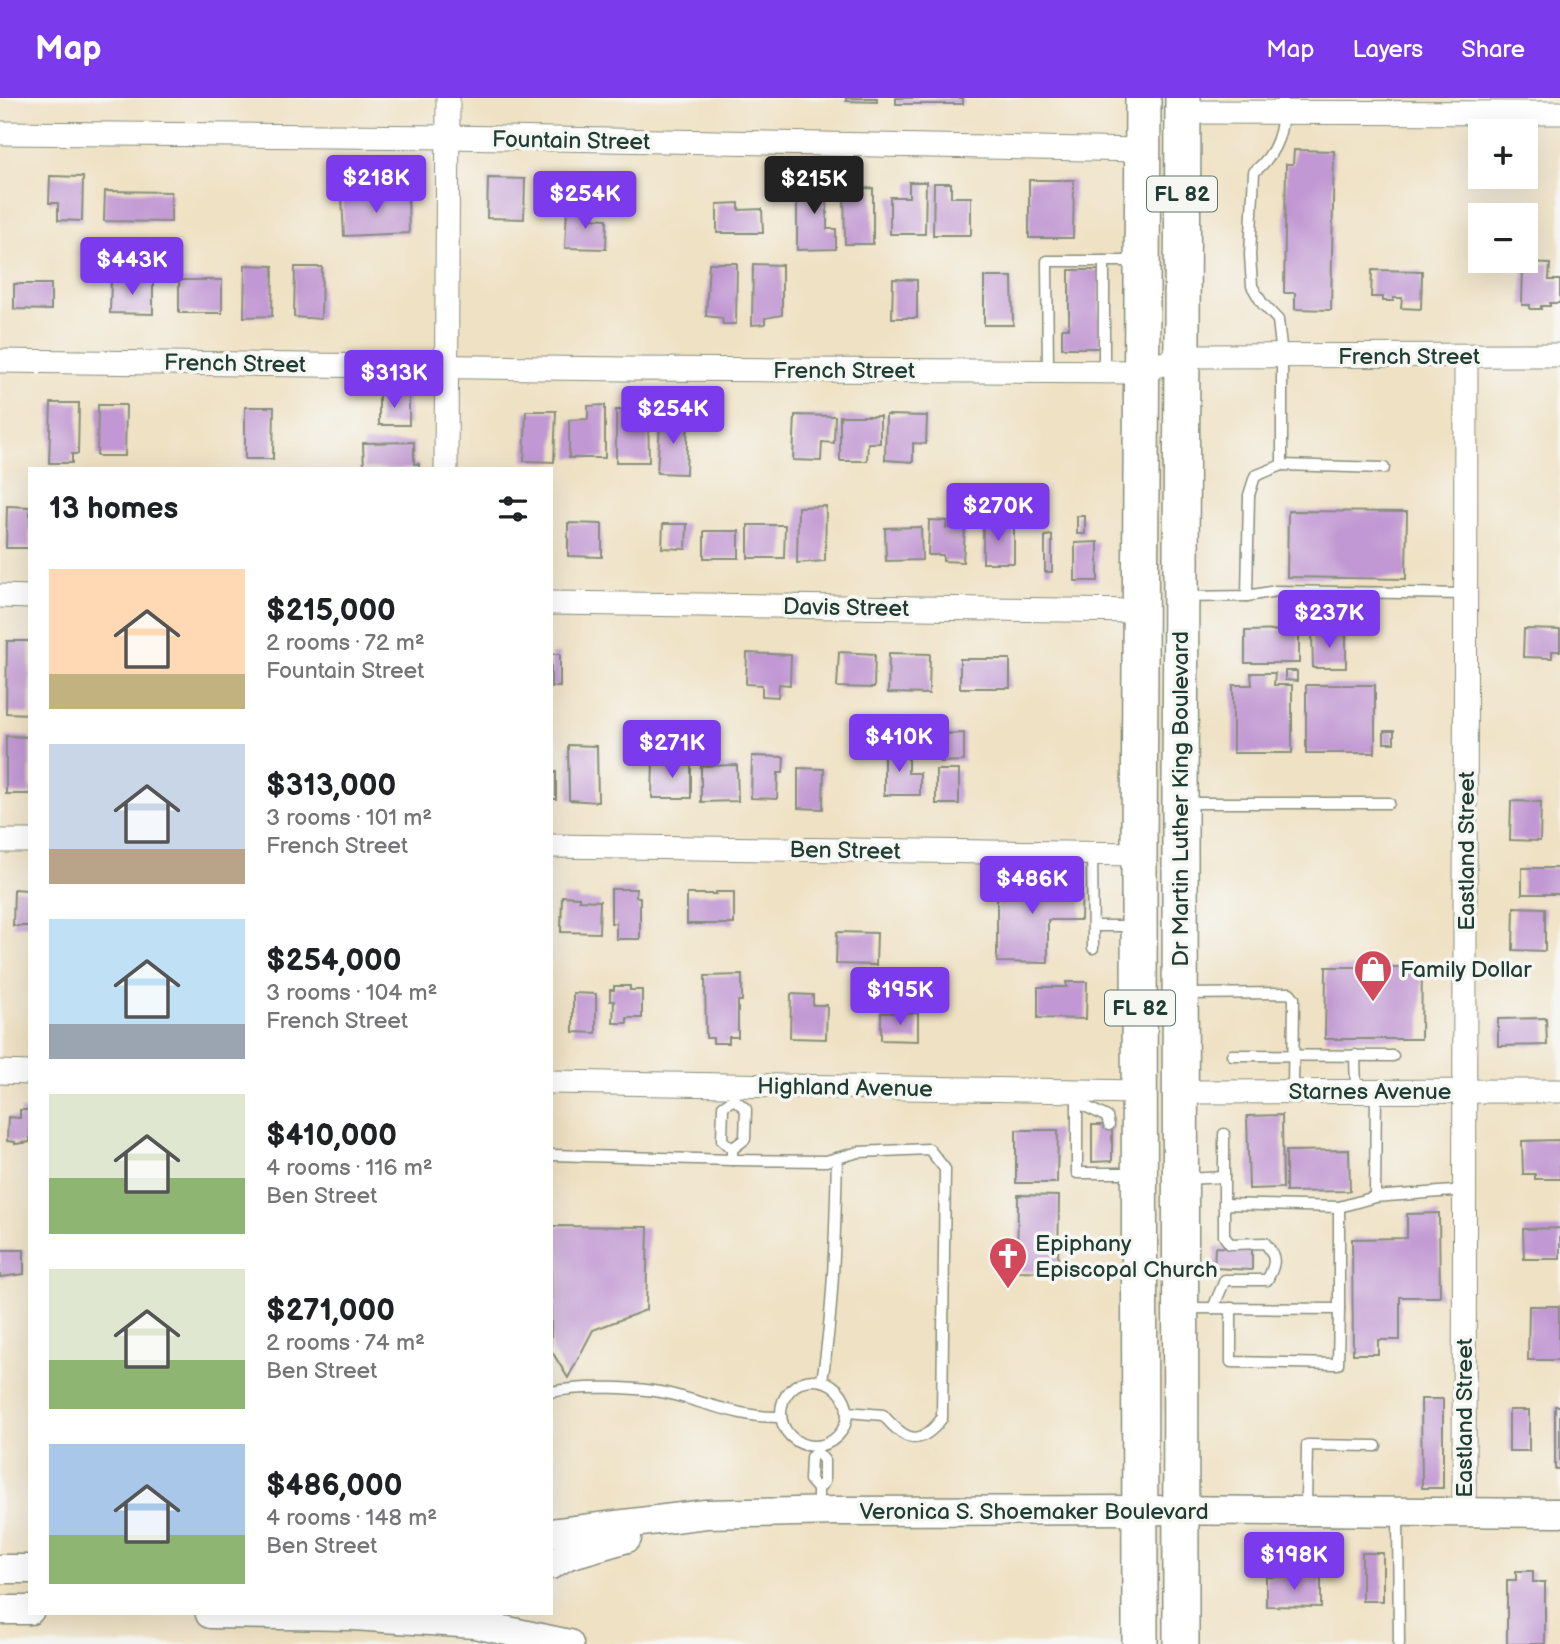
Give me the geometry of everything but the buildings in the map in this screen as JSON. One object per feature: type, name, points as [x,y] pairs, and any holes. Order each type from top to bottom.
[{"type":"main road","name":"FL 82","points":[[1142,275],[1143,98]]},
{"type":"main road","name":"Dr Martin Luther King Boulevard","points":[[1181,1644],[1181,1511],[1197,1308],[1180,1179],[1183,105]]},
{"type":"main road","name":"Dr Martin Luther King Boulevard","points":[[1140,1644],[1140,1510],[1120,1169],[1139,1092],[1142,275]]},
{"type":"main road","points":[[1141,962],[1159,986],[1162,1066],[1180,1092]]},
{"type":"main road","points":[[1139,1092],[1160,1107],[1180,1144]]},
{"type":"street","points":[[446,467],[448,98]]},
{"type":"street","points":[[1183,105],[1560,113]]},
{"type":"street","name":"Fountain Street","points":[[0,133],[447,137],[1143,150]]},
{"type":"street","name":"French Street","points":[[0,360],[1141,372],[1181,357],[1560,355]]},
{"type":"street","name":"Eastland Street","points":[[1464,1514],[1466,356]]},
{"type":"street","points":[[0,596],[28,597]]},
{"type":"street","name":"Davis Street","points":[[553,603],[1140,611]]},
{"type":"street","points":[[0,841],[28,841]]},
{"type":"street","name":"Ben Street","points":[[553,846],[1139,854]]},
{"type":"street","points":[[0,1072],[28,1073]]},
{"type":"street","name":"Highland Avenue","points":[[553,1082],[735,1092],[1077,1096],[1139,1092]]},
{"type":"street","name":"Starnes Avenue","points":[[1180,1092],[1560,1091]]},
{"type":"street","name":"Veronica S. Shoemaker Boulevard","points":[[553,1533],[818,1501],[1181,1511],[1560,1513]]},
{"type":"street","points":[[553,1564],[568,1555],[706,1514]]},
{"type":"street","points":[[0,1569],[28,1569]]},
{"type":"street","points":[[0,1610],[28,1610]]},
{"type":"street","points":[[282,1615],[353,1616],[551,1632]]},
{"type":"lane","points":[[1282,465],[1282,356],[1278,320],[1262,303],[1252,286],[1250,255],[1254,172],[1277,147],[1284,106]]},
{"type":"lane","points":[[1048,371],[1047,261],[1104,261],[1142,275]]},
{"type":"lane","points":[[1104,261],[1104,371]]},
{"type":"lane","points":[[1247,596],[1249,495],[1255,476],[1282,465],[1384,468]]},
{"type":"lane","points":[[1180,597],[1247,596],[1276,592],[1466,594]]},
{"type":"lane","points":[[1180,803],[1389,803]]},
{"type":"lane","points":[[1092,853],[1093,948]]},
{"type":"lane","points":[[1093,926],[1139,926]]},
{"type":"lane","points":[[1180,994],[1290,993],[1293,998],[1293,1091]]},
{"type":"lane","points":[[1232,1055],[1393,1056]]},
{"type":"lane","points":[[1356,1055],[1366,1091],[1375,1197]]},
{"type":"lane","points":[[735,1092],[746,1109],[745,1139],[732,1154],[722,1140],[723,1106],[735,1092]]},
{"type":"lane","points":[[1077,1096],[1107,1117],[1109,1125]]},
{"type":"lane","points":[[1077,1096],[1077,1173],[1120,1169]]},
{"type":"lane","points":[[1197,1308],[1225,1280],[1267,1280],[1274,1267],[1273,1252],[1265,1243],[1230,1244],[1224,1236],[1224,1133]]},
{"type":"lane","points":[[553,1155],[732,1154],[826,1161],[859,1152],[929,1149],[944,1169],[942,1418],[932,1432],[916,1438],[901,1435],[883,1415],[848,1412]]},
{"type":"lane","points":[[822,1381],[830,1334],[837,1158]]},
{"type":"lane","points":[[1180,1179],[1224,1177]]},
{"type":"lane","points":[[1225,1204],[1339,1207],[1375,1197],[1466,1190]]},
{"type":"lane","points":[[1231,1308],[1231,1362],[1339,1364],[1339,1207]]},
{"type":"lane","points":[[1197,1308],[1339,1309]]},
{"type":"lane","points":[[817,1449],[833,1441],[841,1433],[848,1412],[840,1392],[822,1381],[811,1380],[792,1388],[782,1406],[781,1417],[790,1437],[817,1449],[824,1460],[824,1482],[818,1501]]},
{"type":"lane","points":[[553,1392],[606,1388],[667,1393],[758,1418],[781,1417]]},
{"type":"lane","points":[[1306,1512],[1307,1445],[1376,1446]]},
{"type":"lane","points":[[1398,1513],[1399,1644]]},
{"type":"place","name":"Family Dollar","points":[[1373,1003]]},
{"type":"place","name":"Epiphany Episcopal Church","points":[[1008,1290]]}]
